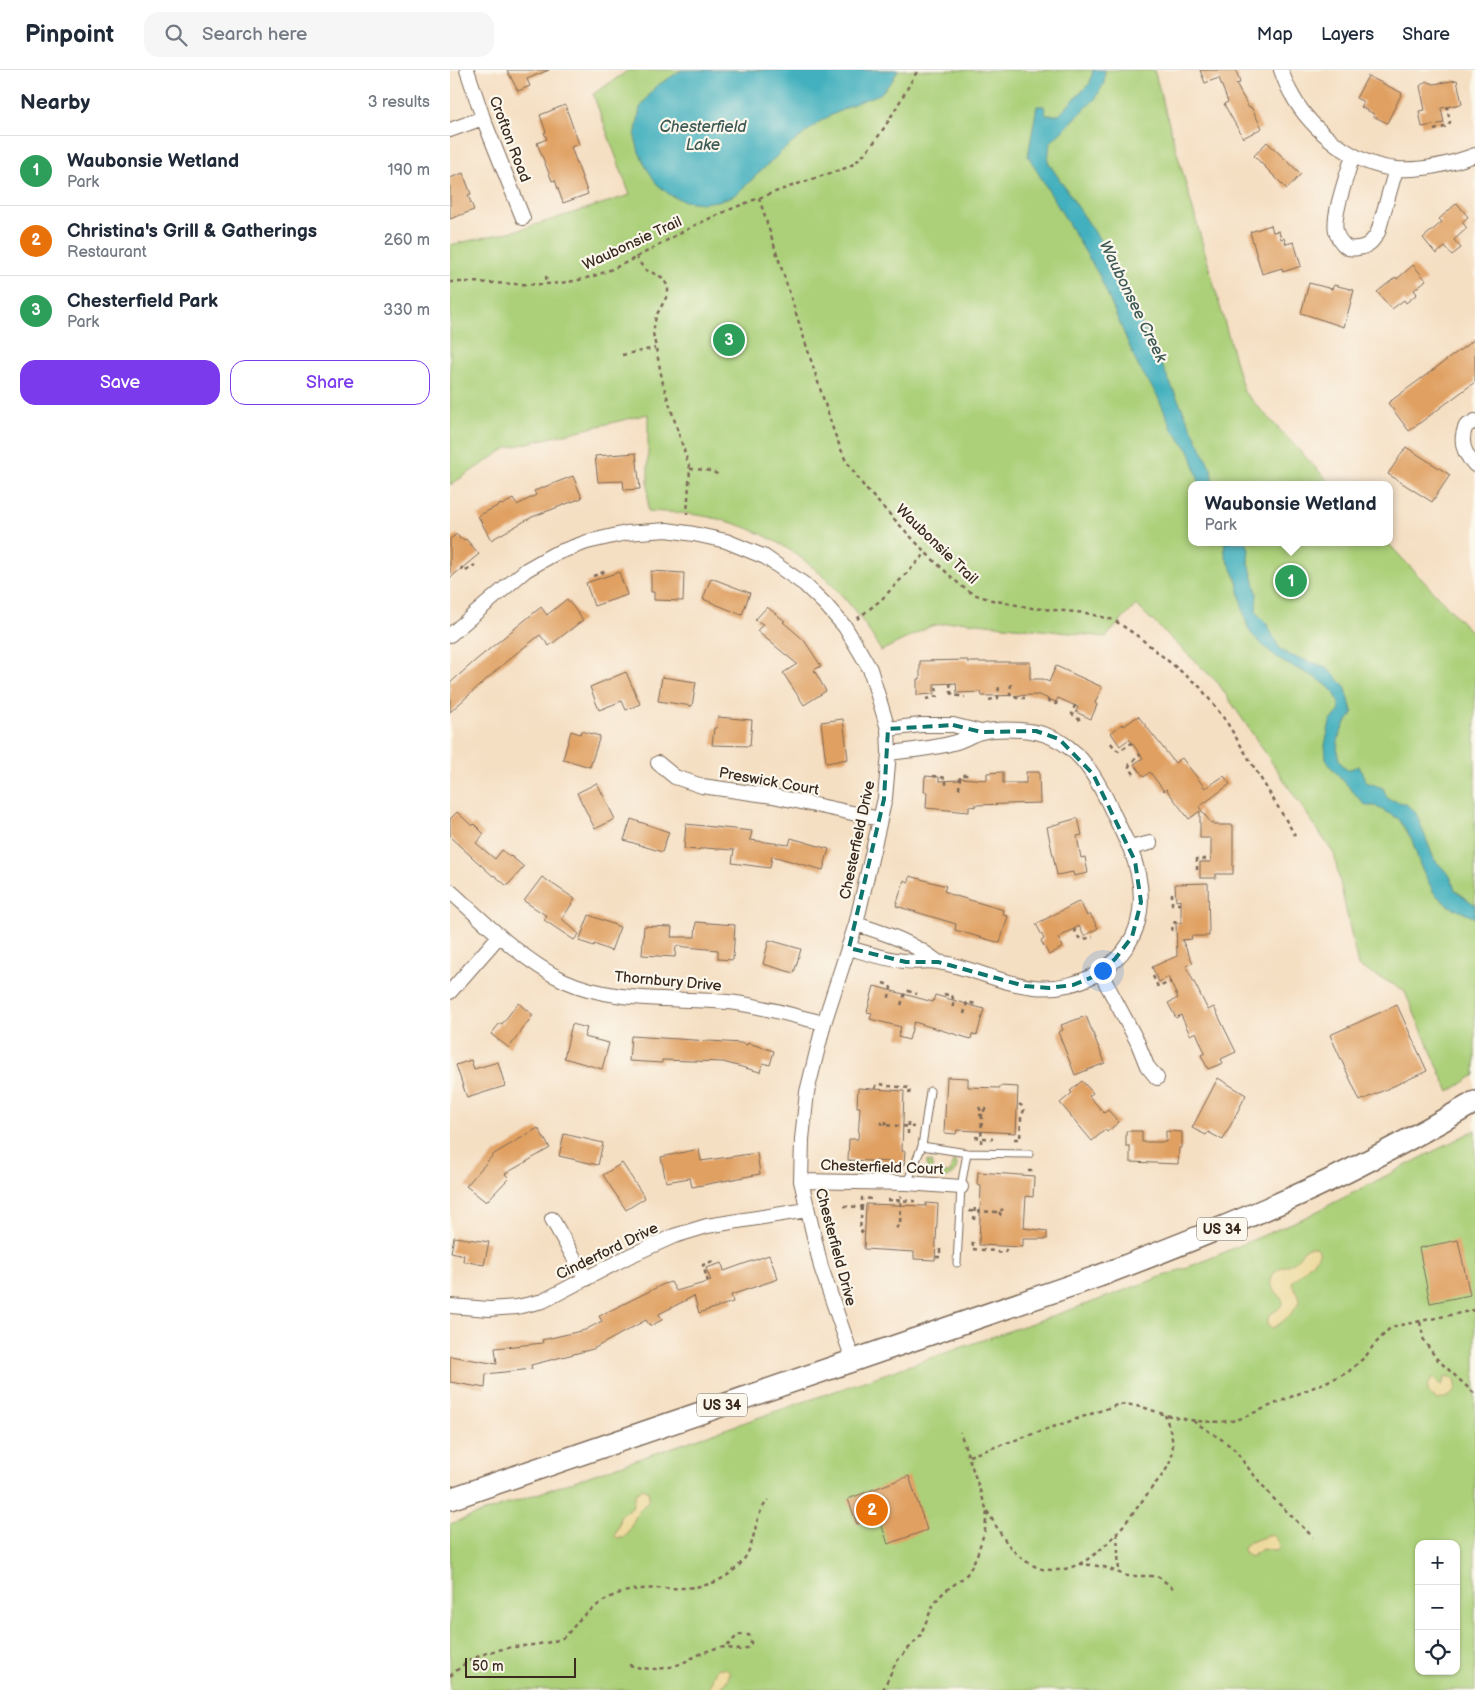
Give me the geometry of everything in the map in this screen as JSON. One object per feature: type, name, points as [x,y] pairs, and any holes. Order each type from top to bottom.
[{"type":"main road","name":"US 34","points":[[450,1499],[1099,1276],[1222,1228],[1342,1174],[1427,1130],[1475,1102]]},
{"type":"street","name":"Crofton Road","points":[[467,70],[523,218]]},
{"type":"street","points":[[1281,70],[1300,108],[1334,144],[1353,156],[1374,164],[1396,169],[1429,168],[1453,163],[1475,155]]},
{"type":"street","points":[[450,130],[484,118]]},
{"type":"street","points":[[1353,156],[1335,219],[1335,230],[1338,239],[1346,247],[1353,249],[1364,247],[1373,241],[1378,232],[1396,169]]},
{"type":"street","points":[[1475,421],[1466,426],[1462,441],[1475,465]]},
{"type":"street","name":"Chesterfield Drive","points":[[450,635],[526,570],[554,554],[587,542],[626,533],[667,530],[710,537],[741,546],[765,557],[799,580],[825,604],[844,627],[870,669],[888,729],[889,753],[885,798],[856,924],[824,1023],[807,1092],[802,1139],[801,1180],[807,1210],[821,1267],[853,1360]]},
{"type":"street","points":[[888,729],[921,725],[953,725],[981,732]]},
{"type":"street","points":[[849,948],[906,962],[938,962],[1024,986],[1040,988],[1073,985],[1090,979],[1115,959],[1129,943],[1139,918],[1141,902],[1140,880],[1130,848],[1093,774],[1078,754],[1059,739],[1036,731],[1005,729],[981,732],[956,743],[936,748],[889,753]]},
{"type":"street","name":"Preswick Court","points":[[658,763],[675,777],[702,786],[772,796],[880,819]]},
{"type":"street","points":[[1130,848],[1150,843]]},
{"type":"street","name":"Thornbury Drive","points":[[450,891],[499,936],[563,980],[594,990],[639,998],[729,1002],[824,1023]]},
{"type":"street","points":[[856,924],[907,941],[923,950],[938,962]]},
{"type":"street","points":[[450,992],[499,936]]},
{"type":"street","points":[[1100,972],[1137,1041],[1147,1066],[1157,1078]]},
{"type":"street","name":"Chesterfield Court","points":[[801,1180],[904,1188],[961,1187]]},
{"type":"street","name":"Cinderford Drive","points":[[450,1306],[489,1309],[517,1307],[544,1301],[629,1256],[674,1236],[707,1226],[807,1210]]},
{"type":"street","points":[[552,1220],[586,1279]]},
{"type":"lane","points":[[904,1188],[922,1146],[930,1091]]},
{"type":"lane","points":[[922,1146],[967,1153],[1029,1154]]},
{"type":"lane","points":[[957,1263],[961,1187],[967,1153]]},
{"type":"path","name":"Waubonsie Trail","points":[[450,282],[527,285],[578,280],[596,275],[701,223],[759,198],[856,163],[882,130],[918,70]]},
{"type":"path","points":[[1434,130],[1448,126],[1450,122],[1446,107]]},
{"type":"path","name":"Waubonsie Trail","points":[[759,198],[834,432],[845,459],[865,488],[926,553],[961,586],[973,594],[1032,608],[1086,613],[1114,620],[1139,637],[1200,687],[1226,721],[1295,835]]},
{"type":"path","points":[[636,256],[647,272],[663,278],[668,287],[668,294],[656,316],[653,333],[663,384],[690,469],[687,514]]},
{"type":"path","points":[[546,276],[547,284]]},
{"type":"path","points":[[622,355],[655,348]]},
{"type":"path","points":[[690,469],[717,473],[720,476]]},
{"type":"path","points":[[854,622],[880,600],[926,553]]},
{"type":"path","points":[[461,567],[464,572],[475,564]]},
{"type":"path","points":[[593,576],[604,572],[606,576]]},
{"type":"path","points":[[950,682],[950,692],[952,695],[965,697]]},
{"type":"path","points":[[926,699],[937,696],[936,684]]},
{"type":"path","points":[[989,700],[998,698],[999,684]]},
{"type":"path","points":[[1010,684],[1010,695],[1012,697],[1025,698]]},
{"type":"path","points":[[1047,700],[1056,704],[1059,698]]},
{"type":"path","points":[[1075,705],[1072,714],[1080,720]]},
{"type":"path","points":[[1111,743],[1119,752],[1132,743]]},
{"type":"path","points":[[1134,774],[1129,767],[1140,754]]},
{"type":"path","points":[[959,789],[960,777],[969,775]]},
{"type":"path","points":[[933,776],[946,778],[946,788]]},
{"type":"path","points":[[1197,870],[1197,859],[1211,859]]},
{"type":"path","points":[[1172,893],[1172,904],[1181,904]]},
{"type":"path","points":[[1172,931],[1175,922],[1181,922]]},
{"type":"path","points":[[1074,929],[1077,936],[1081,939],[1093,937]]},
{"type":"path","points":[[1153,976],[1158,987],[1170,982]]},
{"type":"path","points":[[883,983],[891,988],[888,1001]]},
{"type":"path","points":[[901,1005],[904,993],[908,991],[917,994]]},
{"type":"path","points":[[944,994],[952,996],[954,1001],[952,1010]]},
{"type":"path","points":[[964,1014],[968,1002],[976,1004]]},
{"type":"path","points":[[875,1089],[876,1086],[882,1084],[910,1088],[909,1094]]},
{"type":"path","points":[[1014,1139],[1020,1139],[1021,1118],[1024,1110],[1019,1104]]},
{"type":"path","points":[[980,1107],[983,1114]]},
{"type":"path","points":[[981,1147],[983,1114],[986,1108]]},
{"type":"path","points":[[908,1119],[908,1134]]},
{"type":"path","points":[[880,1128],[885,1125],[886,1120]]},
{"type":"path","points":[[880,1122],[885,1125],[916,1127]]},
{"type":"path","points":[[975,1137],[993,1139]]},
{"type":"path","points":[[851,1160],[851,1166],[854,1166]]},
{"type":"path","points":[[1028,1171],[1031,1171],[1031,1175]]},
{"type":"path","points":[[903,1228],[901,1223],[901,1200],[904,1188]]},
{"type":"path","points":[[863,1234],[860,1230],[862,1198],[875,1199]]},
{"type":"path","points":[[888,1200],[914,1201]]},
{"type":"path","points":[[974,1220],[975,1204]]},
{"type":"path","points":[[844,1206],[862,1207]]},
{"type":"path","points":[[967,1211],[998,1211],[1003,1209]]},
{"type":"path","points":[[998,1211],[1003,1216]]},
{"type":"path","points":[[896,1222],[901,1223]]},
{"type":"path","points":[[896,1228],[901,1223]]},
{"type":"path","points":[[973,1242],[972,1250],[1000,1253],[1005,1252],[1007,1248]]},
{"type":"path","points":[[936,1257],[940,1257],[940,1247]]},
{"type":"path","points":[[708,1282],[703,1264],[714,1261]]},
{"type":"path","points":[[969,1456],[1117,1405],[1136,1405],[1192,1420],[1223,1422],[1237,1420],[1347,1373],[1362,1361],[1391,1327],[1396,1324],[1420,1322],[1445,1315],[1475,1310]]},
{"type":"path","points":[[1420,1322],[1424,1341],[1437,1359],[1475,1394]]},
{"type":"path","points":[[960,1432],[987,1511],[1010,1550],[1041,1569],[1059,1570],[1077,1564],[1101,1550],[1169,1466],[1173,1447],[1165,1414]]},
{"type":"path","points":[[1192,1420],[1224,1441],[1236,1452],[1272,1496],[1313,1537]]},
{"type":"path","points":[[450,1676],[474,1658],[506,1648],[552,1641],[562,1637],[570,1632],[584,1616],[615,1594],[636,1590],[683,1589],[719,1581],[744,1560],[753,1542],[760,1512],[768,1500]]},
{"type":"path","points":[[882,1690],[896,1662],[920,1636],[934,1603],[944,1592],[963,1578],[974,1564],[985,1530],[987,1511]]},
{"type":"path","points":[[1117,1531],[1119,1573]]},
{"type":"path","points":[[1077,1564],[1091,1564],[1127,1576],[1159,1577],[1173,1588]]},
{"type":"path","points":[[629,1665],[642,1669],[661,1670],[681,1664],[710,1650],[726,1646],[742,1650],[748,1648],[752,1640],[748,1635],[738,1635],[726,1646]]},
{"type":"highlighted area","points":[[953,725],[981,732],[1036,731],[1059,739],[1093,774],[1135,861],[1141,902],[1132,937],[1115,959],[1095,976],[1073,985],[1049,988],[1025,986],[938,962],[906,962],[849,948],[884,799],[888,729]]},
{"type":"green space","points":[[629,70],[1154,70],[1244,392],[1328,481],[1188,481],[1188,546],[1391,546],[1475,636],[1475,1075],[1449,1092],[1404,990],[1358,966],[1334,854],[1218,683],[1136,605],[1106,637],[959,621],[931,626],[881,651],[866,627],[831,583],[810,564],[787,548],[736,524],[709,517],[648,511],[648,414],[507,448],[450,485],[450,245],[522,229],[630,195],[593,94]]},
{"type":"green space","points":[[1475,1130],[1475,1690],[450,1690],[450,1524],[1090,1303],[1204,1261],[1308,1216]]},
{"type":"green space","points":[[927,1161],[932,1162],[932,1172],[950,1173],[953,1161],[957,1163],[956,1169],[950,1176],[940,1178],[927,1171]]},
{"type":"sand","points":[[1308,1247],[1316,1247],[1319,1252],[1317,1257],[1292,1282],[1298,1296],[1298,1304],[1282,1322],[1270,1328],[1267,1324],[1269,1315],[1279,1309],[1282,1303],[1282,1299],[1272,1285],[1271,1279],[1277,1270],[1293,1263]]},
{"type":"sand","points":[[1446,1376],[1454,1379],[1456,1383],[1455,1390],[1450,1396],[1438,1400],[1429,1393],[1427,1385],[1433,1378],[1442,1385]]},
{"type":"sand","points":[[643,1488],[649,1492],[648,1501],[638,1512],[627,1534],[623,1538],[617,1538],[615,1536],[620,1516],[632,1507],[636,1493]]},
{"type":"sand","points":[[1270,1535],[1276,1540],[1279,1547],[1278,1550],[1262,1549],[1251,1557],[1244,1553],[1243,1548],[1247,1543]]},
{"type":"sand","points":[[719,1668],[730,1672],[728,1679],[719,1690],[707,1690],[715,1673]]},
{"type":"water","name":"Chesterfield Lake","points":[[682,70],[898,70],[892,81],[880,94],[858,102],[822,120],[782,151],[740,191],[731,197],[702,203],[684,201],[670,195],[657,184],[646,167],[635,137],[640,108],[655,87]]},
{"type":"water","points":[[1093,70],[1105,70],[1104,83],[1096,98],[1050,143],[1048,162],[1108,252],[1212,471],[1213,481],[1199,481],[1190,452],[1172,429],[1157,395],[1138,366],[1099,275],[1028,156],[1037,106],[1044,106],[1046,115],[1059,115],[1090,83]]},
{"type":"water","points":[[1224,546],[1248,546],[1248,559],[1257,593],[1256,611],[1266,623],[1280,649],[1289,655],[1326,667],[1345,686],[1353,714],[1340,734],[1338,742],[1338,757],[1342,764],[1347,770],[1359,766],[1366,782],[1383,788],[1388,799],[1406,804],[1416,813],[1434,859],[1450,876],[1455,890],[1475,905],[1475,918],[1447,905],[1434,893],[1420,865],[1412,840],[1399,819],[1375,806],[1366,806],[1330,766],[1326,758],[1325,745],[1330,722],[1340,710],[1338,700],[1334,692],[1320,680],[1282,661],[1262,645],[1251,633],[1244,615],[1236,578]]},
{"type":"building","points":[[507,70],[549,70],[527,79],[530,86],[518,91]]},
{"type":"building","points":[[1200,70],[1236,70],[1240,83],[1236,84],[1262,128],[1243,138],[1224,104],[1228,102],[1219,78],[1205,83]]},
{"type":"building","points":[[1368,76],[1402,93],[1387,123],[1361,107],[1364,102],[1356,98]]},
{"type":"building","points":[[1457,80],[1462,104],[1441,108],[1444,123],[1422,127],[1419,111],[1425,110],[1420,86],[1426,81],[1434,84]]},
{"type":"building","points":[[565,105],[579,144],[571,147],[588,194],[563,203],[555,180],[552,181],[537,143],[547,139],[540,115]]},
{"type":"building","points":[[1267,142],[1301,174],[1287,189],[1254,156]]},
{"type":"building","points":[[463,173],[471,194],[468,195],[474,210],[450,219],[450,178]]},
{"type":"building","points":[[1457,203],[1468,217],[1462,222],[1467,228],[1454,240],[1461,248],[1452,255],[1445,247],[1436,254],[1423,238],[1442,222],[1439,219]]},
{"type":"building","points":[[1271,225],[1273,232],[1279,231],[1281,239],[1284,238],[1286,244],[1294,242],[1301,266],[1283,272],[1282,268],[1262,274],[1250,232]]},
{"type":"building","points":[[1413,265],[1426,280],[1414,290],[1417,294],[1406,303],[1404,300],[1392,309],[1377,292],[1396,277],[1397,279]]},
{"type":"building","points":[[1309,283],[1332,289],[1334,285],[1354,290],[1344,327],[1301,313]]},
{"type":"building","points":[[1475,339],[1475,382],[1409,431],[1388,403]]},
{"type":"building","points":[[1406,447],[1450,475],[1432,502],[1388,474]]},
{"type":"building","points":[[636,453],[640,489],[624,490],[623,481],[598,482],[595,456]]},
{"type":"building","points":[[573,476],[582,498],[532,517],[491,540],[478,516],[513,499],[517,505],[536,495],[534,491]]},
{"type":"building","points":[[457,534],[460,539],[466,539],[479,554],[450,578],[450,539]]},
{"type":"building","points":[[651,571],[684,573],[683,601],[654,600],[654,592],[651,592]]},
{"type":"building","points":[[619,572],[627,595],[594,606],[586,583]]},
{"type":"building","points":[[711,578],[750,593],[742,615],[703,599]]},
{"type":"building","points":[[567,599],[583,620],[549,646],[540,635],[509,659],[450,712],[450,683],[541,607],[547,615]]},
{"type":"building","points":[[767,607],[785,621],[783,622],[804,640],[821,666],[814,670],[826,691],[804,705],[783,673],[797,664],[757,631],[763,624],[755,620]]},
{"type":"building","points":[[968,660],[968,662],[1030,662],[1030,679],[1043,679],[1049,682],[1056,666],[1102,687],[1091,719],[1076,712],[1078,707],[1058,698],[1056,702],[1039,695],[982,696],[981,692],[957,693],[956,683],[934,684],[934,694],[917,695],[917,679],[920,679],[920,661]]},
{"type":"building","points":[[626,672],[640,704],[626,710],[622,701],[599,710],[590,687]]},
{"type":"building","points":[[662,677],[696,682],[692,706],[658,701]]},
{"type":"building","points":[[1138,716],[1175,763],[1182,758],[1205,788],[1224,776],[1230,784],[1199,807],[1214,825],[1233,825],[1233,874],[1216,874],[1216,878],[1200,878],[1200,862],[1211,862],[1211,838],[1200,838],[1200,811],[1189,819],[1150,772],[1144,777],[1134,764],[1143,758],[1129,739],[1120,746],[1111,733],[1122,724],[1124,726]]},
{"type":"building","points":[[718,717],[752,720],[750,746],[712,745],[714,728],[717,728]]},
{"type":"building","points":[[843,719],[848,759],[826,763],[821,722]]},
{"type":"building","points":[[571,731],[580,734],[581,731],[600,736],[590,767],[563,759]]},
{"type":"building","points":[[1003,772],[1003,783],[1026,783],[1026,772],[1039,772],[1040,803],[975,805],[975,807],[969,806],[969,812],[926,808],[925,776],[939,777],[939,781],[960,780],[960,778],[987,780],[987,773]]},
{"type":"building","points":[[597,783],[615,819],[595,829],[577,793]]},
{"type":"building","points":[[457,812],[484,834],[476,843],[495,859],[502,850],[524,867],[507,886],[493,876],[450,837],[450,819]]},
{"type":"building","points":[[1078,818],[1082,835],[1077,836],[1081,858],[1085,857],[1088,873],[1074,876],[1073,872],[1057,875],[1047,827]]},
{"type":"building","points":[[631,819],[669,832],[662,852],[624,840]]},
{"type":"building","points":[[686,824],[752,831],[750,840],[789,845],[791,838],[829,849],[823,870],[772,856],[770,868],[732,863],[734,850],[684,849]]},
{"type":"building","points":[[910,876],[946,886],[944,891],[949,894],[1004,910],[1003,915],[1008,916],[1000,943],[955,930],[956,924],[896,906],[904,880],[909,882]]},
{"type":"building","points":[[542,877],[575,899],[562,919],[579,934],[574,940],[544,920],[547,916],[524,901]]},
{"type":"building","points":[[1208,883],[1209,936],[1191,936],[1192,939],[1182,940],[1193,963],[1186,966],[1208,1010],[1214,1007],[1236,1052],[1221,1059],[1223,1063],[1208,1069],[1201,1055],[1205,1053],[1196,1032],[1190,1035],[1181,1015],[1176,1018],[1168,1003],[1178,998],[1168,977],[1159,982],[1152,967],[1177,956],[1176,923],[1181,923],[1181,900],[1176,901],[1175,884]]},
{"type":"building","points":[[1080,901],[1087,916],[1090,914],[1098,928],[1084,936],[1079,926],[1058,938],[1063,947],[1049,955],[1041,941],[1044,939],[1036,924]]},
{"type":"building","points":[[589,915],[620,927],[611,951],[594,944],[594,946],[579,941]]},
{"type":"building","points":[[696,922],[735,925],[733,960],[718,959],[718,950],[676,946],[675,957],[642,955],[644,926],[672,927],[671,937],[695,937]]},
{"type":"building","points":[[769,940],[801,949],[794,973],[763,964]]},
{"type":"building","points":[[874,986],[933,1002],[935,995],[984,1009],[977,1035],[972,1034],[971,1039],[914,1022],[909,1040],[898,1037],[901,1027],[870,1019],[872,1013],[867,1012]]},
{"type":"building","points":[[518,1003],[533,1015],[509,1048],[491,1034],[500,1023],[502,1024]]},
{"type":"building","points":[[1397,1005],[1427,1071],[1360,1101],[1330,1035]]},
{"type":"building","points":[[1086,1016],[1105,1063],[1075,1075],[1058,1032],[1063,1030],[1061,1025]]},
{"type":"building","points":[[572,1024],[587,1028],[584,1037],[609,1043],[602,1069],[564,1058]]},
{"type":"building","points":[[631,1036],[741,1043],[747,1045],[748,1043],[774,1051],[770,1065],[763,1063],[760,1072],[723,1062],[662,1060],[662,1063],[629,1061]]},
{"type":"building","points":[[471,1060],[474,1069],[498,1062],[505,1086],[467,1098],[456,1065]]},
{"type":"building","points":[[947,1077],[968,1078],[968,1087],[1018,1087],[1016,1133],[957,1130],[956,1134],[944,1133]]},
{"type":"building","points":[[1218,1078],[1246,1095],[1223,1140],[1208,1132],[1206,1135],[1192,1128]]},
{"type":"building","points":[[1082,1081],[1093,1093],[1089,1096],[1104,1113],[1108,1110],[1119,1122],[1107,1132],[1105,1130],[1092,1141],[1060,1103]]},
{"type":"building","points":[[858,1088],[904,1091],[902,1151],[905,1151],[904,1165],[893,1164],[893,1162],[848,1160],[849,1139],[858,1139],[860,1107],[857,1107]]},
{"type":"building","points":[[538,1128],[550,1148],[505,1174],[509,1178],[486,1202],[466,1186],[494,1154]]},
{"type":"building","points":[[1126,1131],[1142,1131],[1142,1142],[1166,1142],[1166,1131],[1182,1132],[1182,1148],[1179,1148],[1178,1164],[1130,1162],[1130,1146],[1126,1146]]},
{"type":"building","points":[[564,1134],[603,1143],[598,1165],[559,1156]]},
{"type":"building","points":[[699,1149],[701,1161],[757,1153],[760,1174],[692,1187],[690,1178],[666,1182],[661,1157]]},
{"type":"building","points":[[622,1163],[645,1198],[626,1210],[603,1175]]},
{"type":"building","points":[[978,1172],[1034,1176],[1033,1197],[1026,1196],[1024,1228],[1047,1231],[1047,1239],[1023,1239],[1023,1247],[979,1245],[981,1186],[977,1185]]},
{"type":"building","points":[[926,1203],[938,1204],[935,1260],[914,1259],[914,1252],[864,1249],[866,1204],[926,1206]]},
{"type":"building","points":[[454,1237],[489,1242],[484,1265],[463,1261],[464,1255],[451,1252]]},
{"type":"building","points":[[1458,1240],[1470,1295],[1430,1303],[1419,1248]]},
{"type":"building","points":[[769,1255],[778,1279],[731,1295],[733,1302],[699,1313],[694,1296],[659,1314],[662,1320],[650,1326],[646,1320],[593,1349],[531,1365],[532,1369],[486,1374],[485,1388],[450,1382],[450,1356],[497,1364],[495,1348],[543,1343],[542,1340],[585,1330],[602,1321],[599,1316],[664,1284],[671,1282],[676,1291],[711,1281],[706,1268],[722,1263],[724,1271]]},
{"type":"building","points":[[909,1476],[927,1530],[888,1544],[879,1517],[857,1524],[848,1499]]},
{"type":"place","name":"Chesterfield Park","points":[[729,340]]},
{"type":"place","name":"Waubonsie Wetland","points":[[1291,581]]},
{"type":"place","name":"Christina's Grill & Gatherings","points":[[872,1510]]},
{"type":"water label","name":"Waubonsee Creek","points":[[1134,301]]}]
